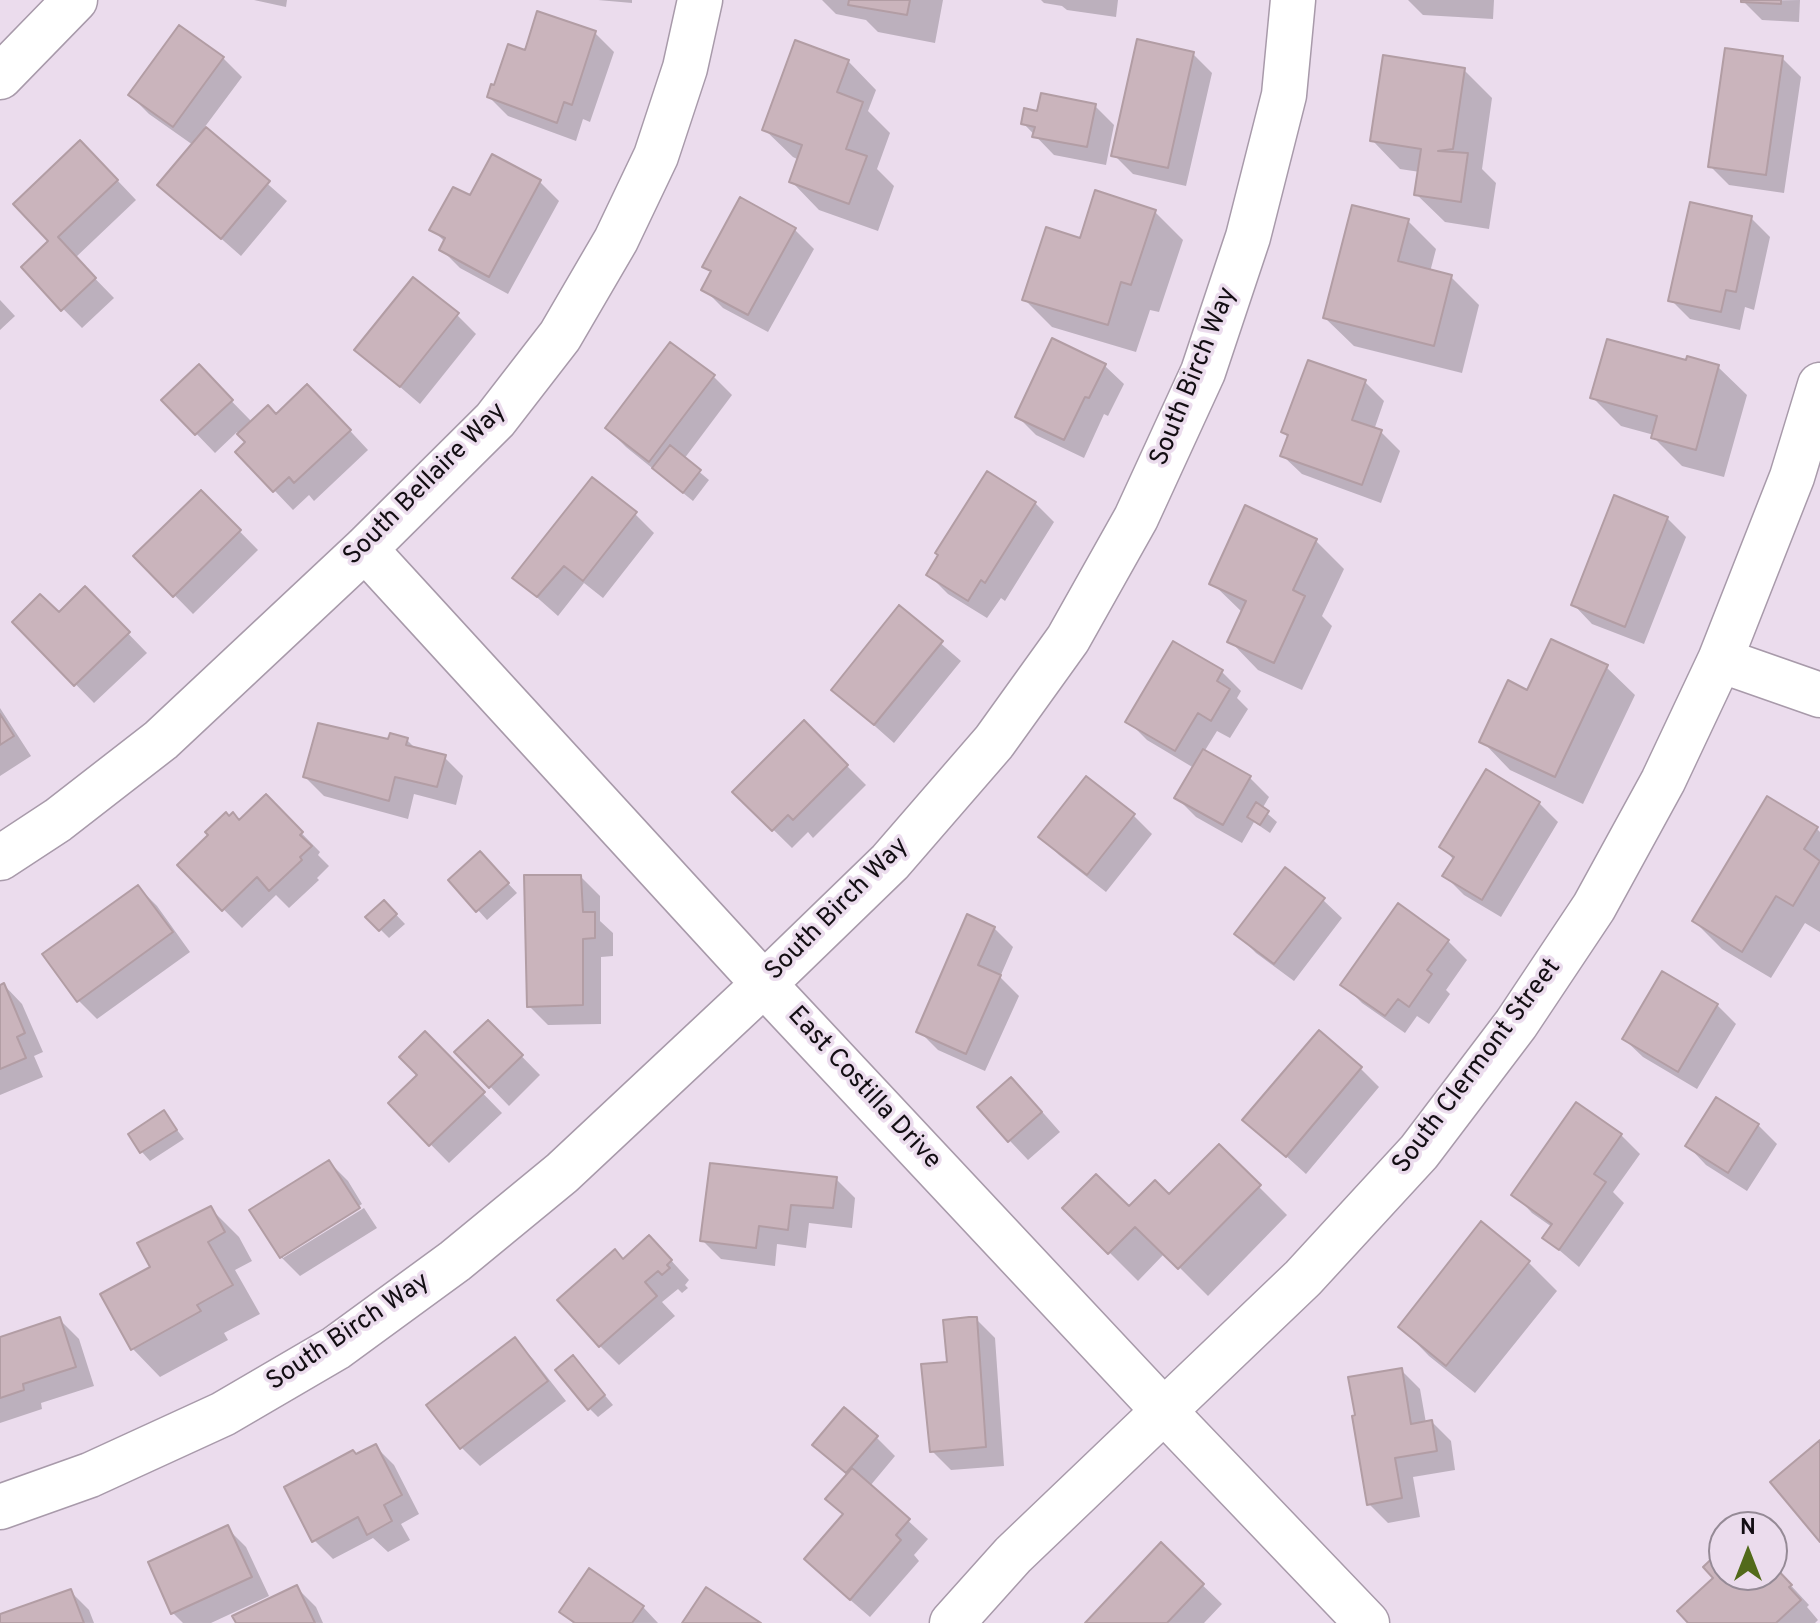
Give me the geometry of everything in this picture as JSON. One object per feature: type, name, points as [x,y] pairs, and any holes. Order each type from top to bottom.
[{"type":"street","points":[[0,77],[75,0]]},
{"type":"street","name":"South Bellaire Way","points":[[0,858],[58,820],[161,740],[365,549],[495,420],[560,336],[616,240],[656,156],[685,68],[700,0]]},
{"type":"street","name":"South Birch Way","points":[[0,1507],[90,1475],[223,1414],[336,1348],[455,1261],[562,1173],[764,984],[890,862],[994,742],[1068,639],[1136,518],[1203,372],[1248,237],[1284,95],[1293,0]]},
{"type":"street","name":"South Clermont Street","points":[[952,1623],[1013,1555],[1303,1278],[1419,1152],[1516,1024],[1594,907],[1663,781],[1720,660],[1792,477],[1820,385]]},
{"type":"street","name":"East Costilla Drive","points":[[365,549],[764,984],[1367,1623]]},
{"type":"street","points":[[1720,660],[1820,695]]},
{"type":"building","points":[[849,0],[910,0],[907,15],[848,5]]},
{"type":"building","points":[[1781,0],[1781,4],[1741,2]]},
{"type":"building","points":[[537,11],[596,31],[572,105],[564,102],[557,123],[487,97],[508,44],[525,50]]},
{"type":"building","points":[[179,25],[224,57],[173,127],[128,95]]},
{"type":"building","points":[[1137,39],[1194,52],[1168,168],[1111,156]]},
{"type":"building","points":[[795,40],[849,60],[837,92],[863,102],[846,149],[867,156],[849,204],[789,182],[802,145],[762,130]]},
{"type":"building","points":[[1725,48],[1783,56],[1766,175],[1708,167]]},
{"type":"building","points":[[1383,55],[1465,68],[1453,149],[1438,151],[1468,153],[1461,202],[1414,195],[1421,149],[1370,141]]},
{"type":"building","points":[[1041,93],[1096,104],[1087,147],[1032,137],[1035,127],[1021,124],[1024,108],[1037,111]]},
{"type":"building","points":[[206,127],[270,181],[221,239],[157,185]]},
{"type":"building","points":[[80,140],[118,180],[58,237],[96,278],[61,311],[21,267],[48,241],[13,204]]},
{"type":"building","points":[[492,154],[541,180],[489,277],[439,250],[445,238],[429,230],[453,187],[470,195]]},
{"type":"building","points":[[1095,190],[1156,210],[1131,285],[1121,282],[1108,325],[1022,300],[1046,227],[1080,238]]},
{"type":"building","points":[[740,197],[796,228],[748,315],[701,290],[711,271],[702,267]]},
{"type":"building","points":[[1690,202],[1752,216],[1736,292],[1726,290],[1721,312],[1668,301]]},
{"type":"building","points":[[1352,205],[1409,219],[1398,261],[1452,275],[1434,346],[1323,318]]},
{"type":"building","points":[[413,277],[459,313],[400,387],[354,350]]},
{"type":"building","points":[[1052,338],[1106,364],[1089,398],[1085,397],[1064,440],[1015,417]]},
{"type":"building","points":[[1607,339],[1686,360],[1687,356],[1719,365],[1696,450],[1651,438],[1657,416],[1590,398]]},
{"type":"building","points":[[670,342],[715,375],[649,462],[605,428]]},
{"type":"building","points":[[1308,360],[1366,380],[1352,420],[1382,430],[1362,485],[1280,456],[1288,435],[1281,432]]},
{"type":"building","points":[[199,364],[233,400],[195,435],[161,400]]},
{"type":"building","points":[[307,384],[351,430],[294,483],[289,477],[273,492],[235,452],[245,442],[237,434],[268,405],[276,414]]},
{"type":"building","points":[[670,445],[701,470],[683,493],[652,468]]},
{"type":"building","points":[[987,471],[1036,502],[985,583],[981,580],[968,601],[926,575],[938,555],[935,553]]},
{"type":"building","points":[[592,477],[637,512],[583,581],[564,566],[537,597],[512,578]]},
{"type":"building","points":[[201,490],[241,530],[173,597],[133,556]]},
{"type":"building","points":[[1614,495],[1668,517],[1625,627],[1571,605]]},
{"type":"building","points":[[1245,505],[1317,539],[1293,590],[1305,596],[1274,663],[1227,642],[1246,601],[1209,584]]},
{"type":"building","points":[[85,586],[130,632],[74,686],[12,622],[40,594],[59,612]]},
{"type":"building","points":[[899,605],[943,641],[874,725],[831,690]]},
{"type":"building","points":[[1551,639],[1608,665],[1555,777],[1479,742],[1508,680],[1527,690]]},
{"type":"building","points":[[1173,641],[1223,670],[1217,681],[1230,689],[1211,721],[1198,713],[1175,751],[1125,722]]},
{"type":"building","points":[[0,714],[14,736],[0,745]]},
{"type":"building","points":[[804,720],[848,765],[793,820],[788,815],[772,831],[732,792]]},
{"type":"building","points":[[318,723],[388,739],[390,733],[408,738],[406,745],[446,755],[437,787],[395,777],[389,801],[303,777]]},
{"type":"building","points":[[1203,749],[1251,776],[1223,825],[1174,798]]},
{"type":"building","points":[[1486,769],[1540,802],[1482,900],[1442,876],[1454,857],[1439,847]]},
{"type":"building","points":[[1086,776],[1135,814],[1087,875],[1038,837]]},
{"type":"building","points":[[266,794],[303,832],[300,835],[312,846],[300,857],[302,860],[269,891],[257,877],[222,911],[177,865],[226,812],[229,816],[233,812],[239,820]]},
{"type":"building","points":[[1767,796],[1818,827],[1804,849],[1820,861],[1793,906],[1776,896],[1742,952],[1692,921]]},
{"type":"building","points":[[1256,802],[1269,811],[1260,825],[1247,817]]},
{"type":"building","points":[[480,851],[509,883],[476,912],[448,880]]},
{"type":"building","points":[[1285,867],[1325,898],[1274,964],[1234,934]]},
{"type":"building","points":[[524,875],[581,875],[583,912],[595,912],[595,938],[583,939],[583,1005],[527,1007]]},
{"type":"building","points":[[138,885],[173,932],[77,1002],[42,954]]},
{"type":"building","points":[[384,900],[397,914],[379,931],[365,917]]},
{"type":"building","points":[[1398,903],[1449,940],[1427,970],[1432,974],[1409,1007],[1398,999],[1385,1016],[1340,985]]},
{"type":"building","points":[[967,914],[995,927],[978,965],[1001,975],[966,1054],[916,1032]]},
{"type":"building","points":[[1662,971],[1718,1004],[1678,1072],[1622,1039]]},
{"type":"building","points":[[4,983],[25,1033],[17,1037],[26,1058],[0,1069],[0,985]]},
{"type":"building","points":[[488,1020],[523,1055],[489,1088],[454,1052]]},
{"type":"building","points":[[1319,1030],[1362,1067],[1286,1157],[1242,1120]]},
{"type":"building","points":[[425,1031],[485,1092],[429,1146],[388,1103],[417,1075],[399,1057]]},
{"type":"building","points":[[1011,1077],[1042,1112],[1008,1142],[977,1107]]},
{"type":"building","points":[[1716,1097],[1759,1124],[1728,1173],[1685,1146]]},
{"type":"building","points":[[1576,1102],[1622,1134],[1594,1174],[1606,1182],[1559,1250],[1542,1238],[1552,1224],[1511,1195]]},
{"type":"building","points":[[164,1110],[177,1130],[140,1153],[128,1134]]},
{"type":"building","points":[[1219,1144],[1261,1185],[1178,1269],[1135,1227],[1108,1254],[1062,1208],[1096,1174],[1129,1206],[1155,1180],[1169,1194]]},
{"type":"building","points":[[329,1160],[360,1208],[280,1258],[249,1210]]},
{"type":"building","points":[[710,1163],[837,1177],[833,1208],[791,1205],[788,1230],[759,1226],[756,1248],[700,1241]]},
{"type":"building","points":[[211,1206],[225,1232],[208,1242],[233,1285],[197,1305],[201,1311],[131,1350],[100,1294],[150,1267],[137,1243]]},
{"type":"building","points":[[1481,1221],[1530,1261],[1446,1366],[1398,1327]]},
{"type":"building","points":[[649,1235],[672,1260],[667,1265],[670,1268],[662,1275],[658,1271],[645,1282],[657,1296],[599,1347],[557,1300],[615,1249],[623,1259]]},
{"type":"building","points":[[60,1317],[76,1367],[23,1384],[24,1390],[0,1398],[0,1337]]},
{"type":"building","points":[[977,1317],[986,1447],[930,1452],[921,1364],[947,1362],[943,1320]]},
{"type":"building","points":[[515,1337],[548,1381],[460,1449],[426,1405]]},
{"type":"building","points":[[573,1355],[605,1395],[588,1410],[555,1370]]},
{"type":"building","points":[[1402,1368],[1411,1424],[1432,1420],[1437,1451],[1395,1458],[1402,1498],[1367,1505],[1348,1377]]},
{"type":"building","points":[[844,1407],[878,1436],[846,1473],[812,1445]]},
{"type":"building","points":[[1820,1440],[1820,1542],[1770,1482]]},
{"type":"building","points":[[376,1444],[402,1495],[384,1505],[392,1521],[367,1535],[358,1517],[312,1542],[284,1487],[353,1450],[356,1454]]},
{"type":"building","points":[[852,1468],[910,1519],[896,1535],[901,1540],[850,1600],[804,1559],[843,1514],[825,1499]]},
{"type":"building","points":[[228,1525],[252,1577],[171,1614],[148,1562]]},
{"type":"building","points":[[1161,1542],[1204,1584],[1167,1623],[1085,1623]]},
{"type":"building","points":[[589,1568],[644,1606],[632,1623],[575,1623],[559,1612]]},
{"type":"building","points":[[1788,1581],[1792,1585],[1789,1587],[1801,1600],[1776,1623],[1688,1623],[1677,1611],[1708,1583],[1708,1591],[1788,1591]]},
{"type":"building","points":[[297,1585],[315,1623],[236,1623],[232,1616]]},
{"type":"building","points":[[706,1587],[761,1623],[682,1623]]},
{"type":"building","points":[[71,1589],[84,1623],[0,1623],[0,1614]]}]
